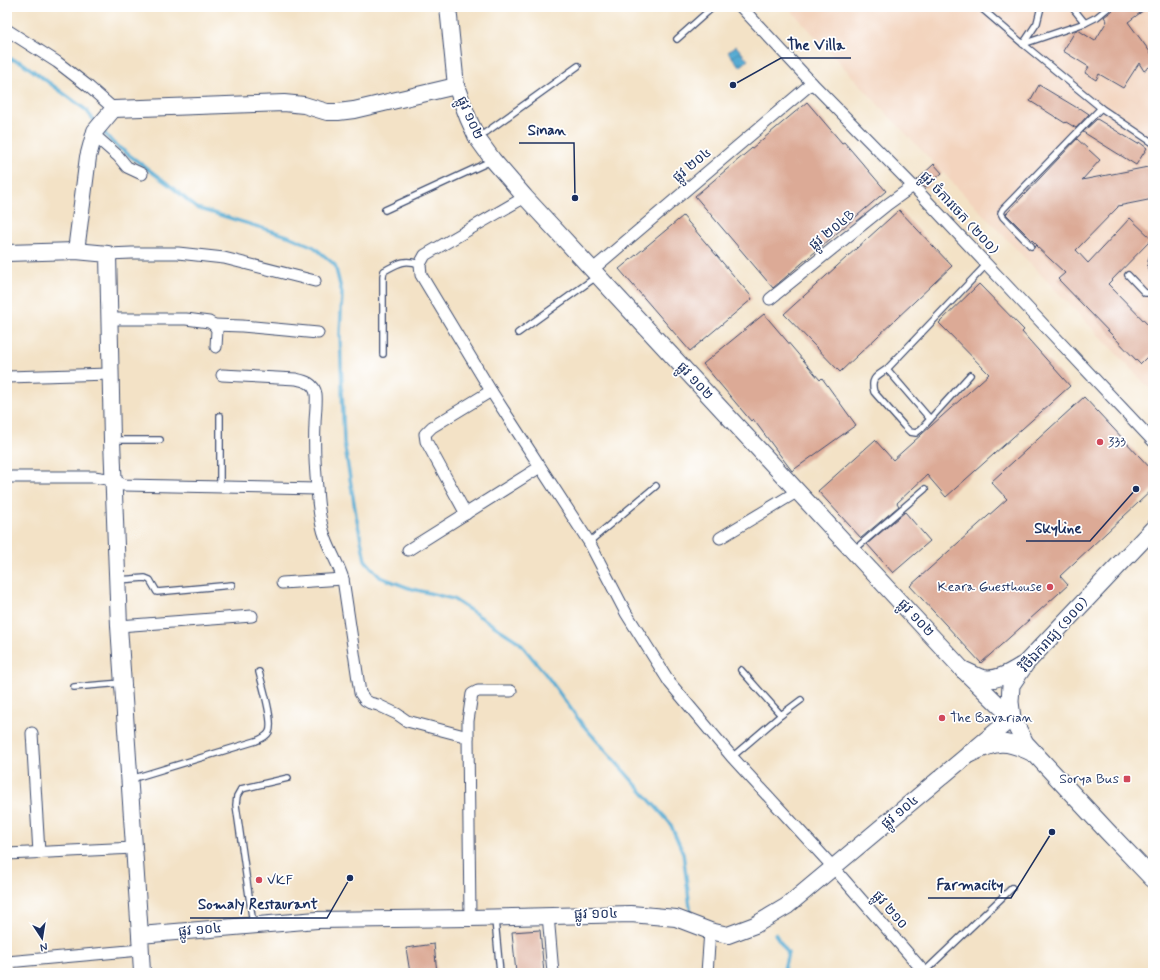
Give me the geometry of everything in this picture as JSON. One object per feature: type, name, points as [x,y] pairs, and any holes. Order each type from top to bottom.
[{"type":"main road","name":"វិថីឯករាជ្យ (១០០)","points":[[1153,529],[1026,663],[1011,685],[1010,702],[1012,718],[1025,742],[1153,879]]},
{"type":"main road","points":[[963,670],[981,678],[994,678],[1007,675],[1026,663]]},
{"type":"main road","points":[[969,754],[988,746],[1003,743],[1016,745],[1035,754]]},
{"type":"street","name":"ផ្លូវ ១០២","points":[[448,7],[456,86],[477,138],[493,160],[524,197],[963,670],[1012,718]]},
{"type":"street","name":"ផ្លូវ ចំការចេក (២០០)","points":[[741,7],[812,83],[913,186],[1153,441]]},
{"type":"street","points":[[7,30],[57,62],[88,86],[112,110],[284,103],[304,105],[327,112],[338,112],[354,110],[456,86]]},
{"type":"street","name":"ផ្លូវ ២០៤","points":[[595,273],[812,83]]},
{"type":"street","points":[[76,251],[88,157],[95,133],[112,110]]},
{"type":"street","points":[[95,133],[127,167],[142,174]]},
{"type":"street","name":"ផ្លូវ ២០៤B","points":[[770,299],[888,204],[913,186]]},
{"type":"street","points":[[420,264],[425,255],[524,197]]},
{"type":"street","points":[[7,253],[76,251],[108,254],[178,253],[224,258],[315,281]]},
{"type":"street","points":[[108,254],[110,374],[119,626],[142,973]]},
{"type":"street","name":"ផ្លូវ ២១០","points":[[420,264],[421,275],[491,391],[589,542],[626,613],[670,683],[732,757],[833,867],[924,973]]},
{"type":"street","points":[[110,318],[186,319],[210,322],[217,330],[216,347]]},
{"type":"street","points":[[214,325],[318,333]]},
{"type":"street","points":[[7,377],[110,374]]},
{"type":"street","points":[[222,375],[296,379],[307,381],[313,386],[316,394],[315,426],[317,489],[322,522],[325,538],[343,579],[360,693],[362,697],[370,703],[397,714],[407,721],[468,737]]},
{"type":"street","points":[[466,514],[426,441],[425,434],[432,427],[491,391]]},
{"type":"street","points":[[408,550],[540,468]]},
{"type":"street","points":[[7,477],[94,477],[114,480],[124,485],[317,489]]},
{"type":"street","points":[[720,538],[798,491]]},
{"type":"street","points":[[282,583],[343,579]]},
{"type":"street","points":[[119,626],[252,616]]},
{"type":"street","points":[[470,918],[468,721],[472,694],[478,691],[511,691]]},
{"type":"street","name":"ផ្លូវ ១០៤","points":[[140,943],[253,925],[317,920],[470,918],[548,915],[631,914],[676,918],[710,932],[728,935],[755,925],[787,906],[1012,718]]},
{"type":"street","points":[[32,733],[39,853]]},
{"type":"street","points":[[7,854],[134,848]]},
{"type":"street","points":[[548,915],[553,973]]},
{"type":"street","points":[[707,973],[710,932]]},
{"type":"street","points":[[7,962],[140,943]]},
{"type":"lane","points":[[677,39],[713,7]]},
{"type":"lane","points":[[980,7],[1101,108],[1153,143]]},
{"type":"lane","points":[[1023,44],[1037,23],[1041,7]]},
{"type":"lane","points":[[1072,7],[1085,23]]},
{"type":"lane","points":[[1023,44],[1085,23],[1097,17],[1109,7]]},
{"type":"lane","points":[[477,138],[578,66]]},
{"type":"lane","points":[[1031,246],[1003,218],[1001,213],[1003,209],[1101,108]]},
{"type":"lane","points":[[385,210],[493,160]]},
{"type":"lane","points":[[1153,256],[1151,264],[1153,272]]},
{"type":"lane","points":[[383,354],[382,276],[384,270],[398,263],[410,261],[420,264]]},
{"type":"lane","points":[[970,375],[916,433],[910,432],[874,392],[872,385],[874,379],[887,369],[987,264]]},
{"type":"lane","points":[[518,333],[595,273]]},
{"type":"lane","points":[[1128,275],[1145,293],[1153,293]]},
{"type":"lane","points":[[887,369],[930,419]]},
{"type":"lane","points":[[220,416],[220,488]]},
{"type":"lane","points":[[112,440],[160,440]]},
{"type":"lane","points":[[589,542],[656,486]]},
{"type":"lane","points":[[854,551],[925,488]]},
{"type":"lane","points":[[117,580],[145,578],[150,580],[157,592],[232,585]]},
{"type":"lane","points":[[740,670],[781,715]]},
{"type":"lane","points":[[129,780],[256,741],[266,736],[270,731],[270,720],[259,672]]},
{"type":"lane","points":[[74,687],[122,683]]},
{"type":"lane","points":[[732,757],[801,700]]},
{"type":"lane","points":[[253,925],[236,804],[241,789],[288,778]]},
{"type":"lane","points":[[924,973],[1012,888]]},
{"type":"lane","points":[[495,917],[500,973]]},
{"type":"shaded area","points":[[788,7],[1153,7],[1153,392],[887,114]]},
{"type":"water","points":[[736,46],[748,60],[740,67],[728,52]]},
{"type":"building","points":[[1117,7],[1148,7],[1128,22],[1153,56],[1153,64],[1144,71],[1139,63],[1123,88],[1099,74],[1096,80],[1085,73],[1089,67],[1063,51],[1076,30],[1095,41],[1107,21],[1104,17]]},
{"type":"building","points":[[1039,85],[1089,114],[1076,128],[1066,122],[1065,123],[1030,101]]},
{"type":"building","points":[[807,102],[886,191],[773,288],[695,196]]},
{"type":"building","points":[[1097,119],[1147,148],[1136,165],[1083,132]]},
{"type":"building","points":[[1077,139],[1100,160],[1082,180],[1153,166],[1153,199],[1118,206],[1076,250],[1088,263],[1130,218],[1152,239],[1108,284],[1153,330],[1153,351],[1140,364],[1058,279],[1065,273],[1036,246],[1037,245],[1006,214]]},
{"type":"building","points":[[934,164],[942,173],[925,188],[917,180]]},
{"type":"building","points":[[899,210],[952,266],[840,372],[784,314]]},
{"type":"building","points":[[683,216],[752,299],[690,351],[619,269]]},
{"type":"building","points":[[979,284],[1024,330],[1022,332],[1070,386],[946,497],[927,475],[897,503],[899,506],[861,538],[818,491],[875,440],[893,460],[989,374],[939,323]]},
{"type":"building","points":[[764,314],[820,380],[822,378],[856,425],[792,471],[753,419],[751,421],[703,364]]},
{"type":"building","points":[[1084,397],[1153,471],[1153,489],[1060,576],[1068,585],[981,663],[910,586],[1007,499],[991,482]]},
{"type":"building","points":[[905,512],[930,541],[893,573],[867,544]]},
{"type":"building","points":[[540,930],[544,973],[516,973],[512,932]]},
{"type":"building","points":[[434,944],[437,973],[410,973],[406,948]]},
{"type":"waterway","points":[[7,58],[21,62],[86,110],[96,123]]},
{"type":"waterway","points":[[101,129],[113,143],[168,184],[197,208],[288,236],[314,247],[335,265],[342,293],[340,334],[344,442],[365,560],[380,577],[409,588],[453,599],[519,642],[547,676],[582,724],[670,823],[683,853],[691,915]]},
{"type":"waterway","points":[[775,934],[788,953],[783,973]]},
{"type":"place","name":"The Villa","points":[[733,85]]},
{"type":"place","name":"Sinan","points":[[575,198]]},
{"type":"place","name":"333","points":[[1100,442]]},
{"type":"place","name":"Skyline","points":[[1136,489]]},
{"type":"place","name":"Keara Guesthouse","points":[[1050,587]]},
{"type":"place","name":"The Bavarian","points":[[942,718]]},
{"type":"place","name":"Sorya Bus","points":[[1127,779]]},
{"type":"place","name":"Farmacity","points":[[1052,832]]},
{"type":"place","name":"Somaly Restaurant","points":[[350,878]]},
{"type":"place","name":"VKF","points":[[259,880]]}]
